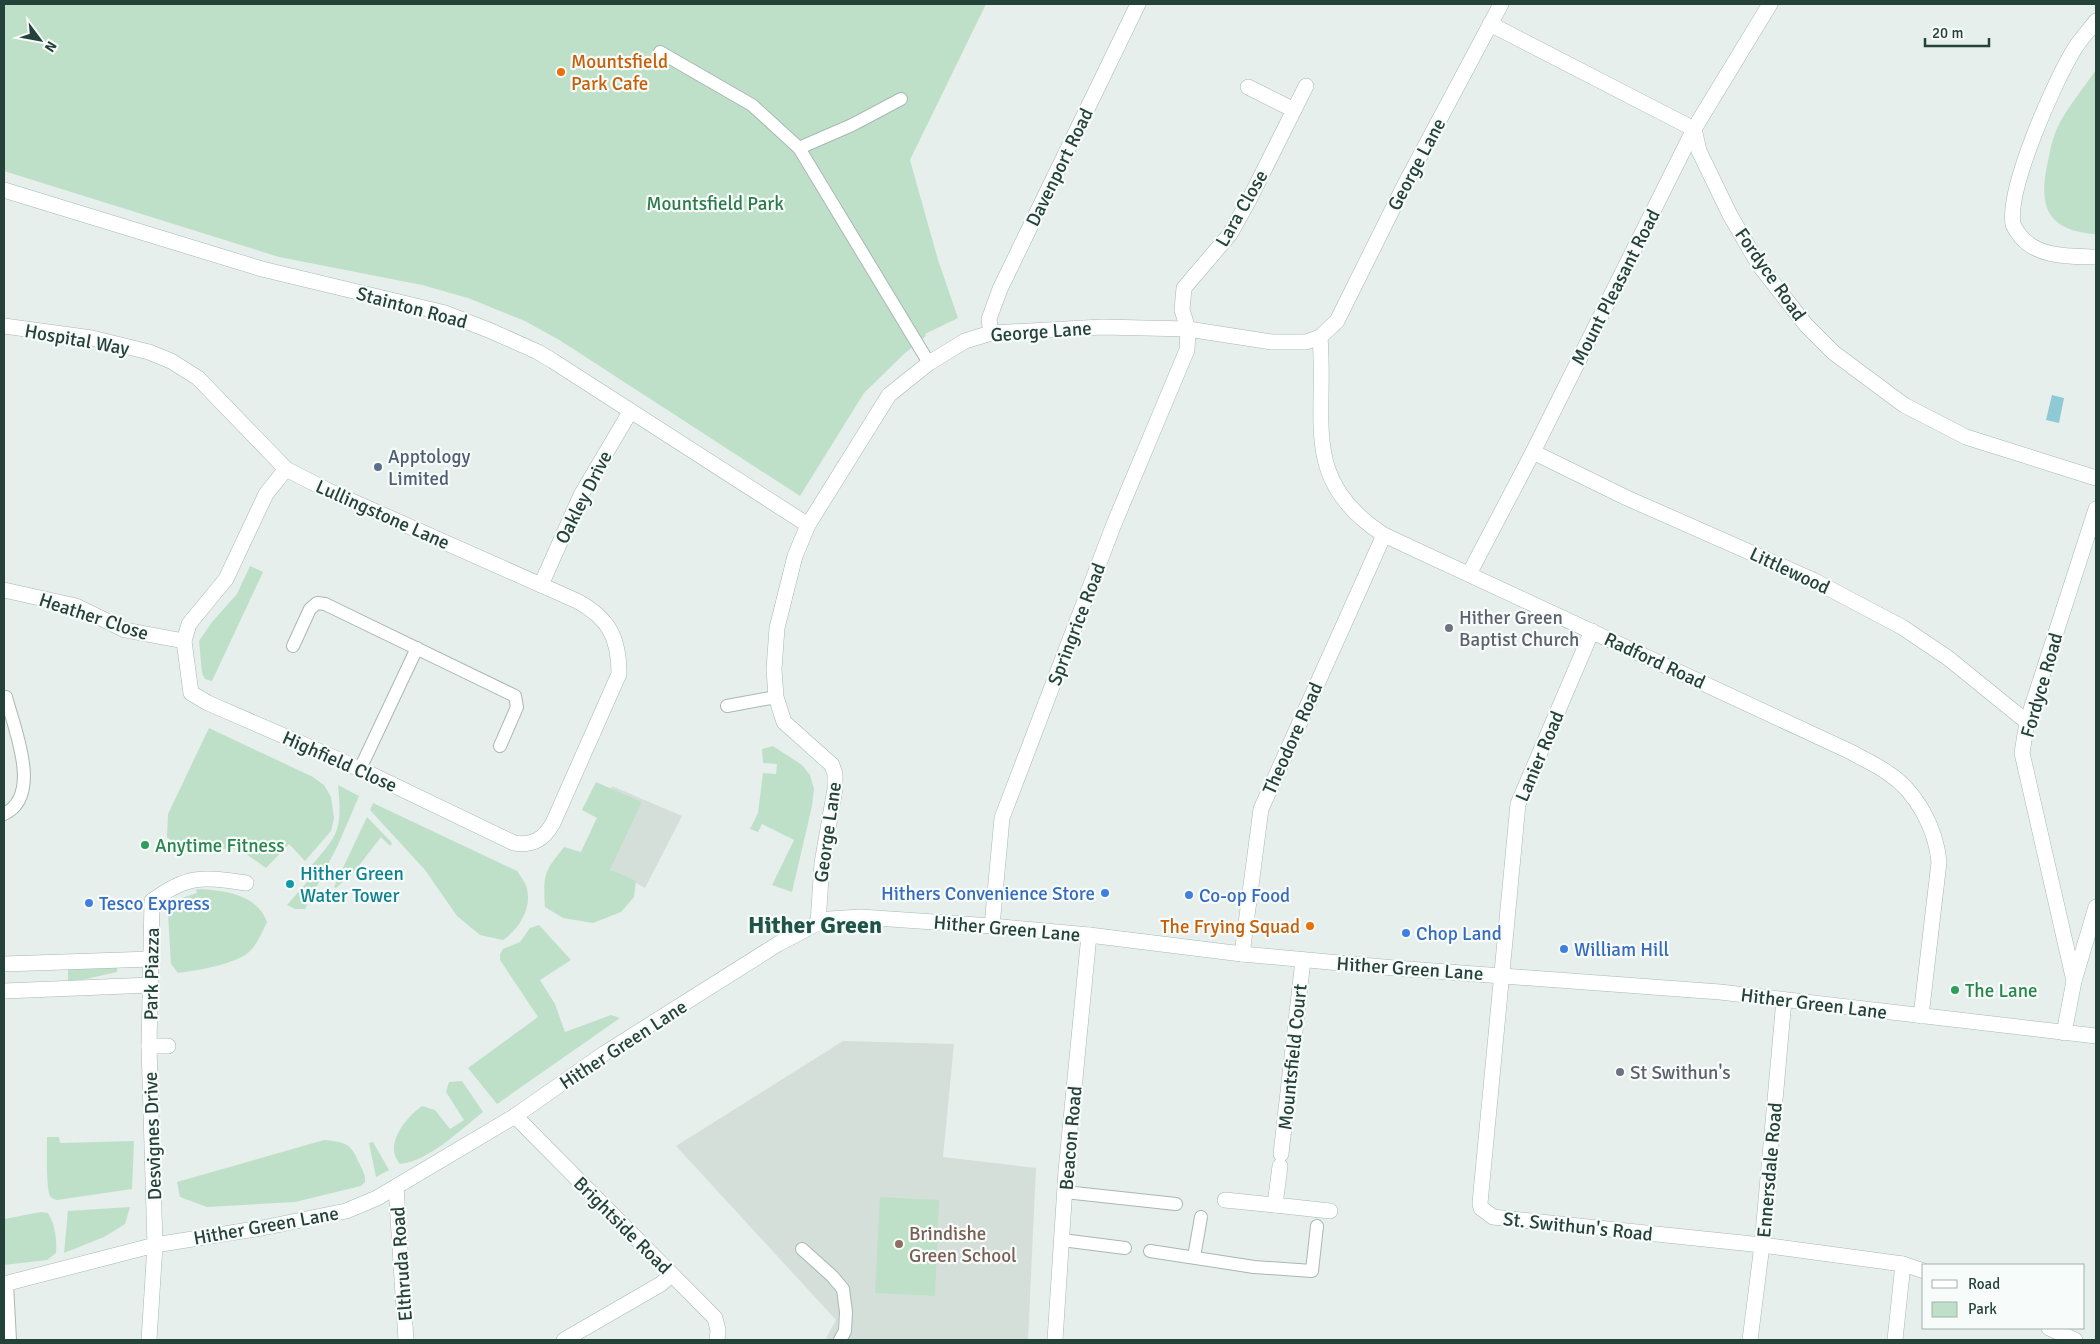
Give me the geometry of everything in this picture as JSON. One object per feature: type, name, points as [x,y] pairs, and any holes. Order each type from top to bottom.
[{"type":"street","name":"Davenport Road","points":[[991,333],[989,319],[1000,289],[1138,4]]},
{"type":"street","name":"George Lane","points":[[818,923],[819,889],[835,789],[835,774],[832,764],[784,722],[776,697],[774,669],[776,628],[795,556],[808,525],[889,395],[929,362],[965,341],[991,333],[1102,327],[1188,329],[1272,342],[1306,342],[1320,337],[1337,321],[1403,188],[1501,4]]},
{"type":"street","name":"Mount Pleasant Road","points":[[1469,574],[1533,452],[1694,129],[1770,4]]},
{"type":"street","points":[[2096,21],[2075,48],[2046,105],[2026,160],[2015,198],[2013,225],[2021,237],[2035,249],[2058,255],[2096,257]]},
{"type":"street","points":[[1490,24],[1694,129]]},
{"type":"street","name":"Lara Close","points":[[1188,329],[1182,310],[1184,288],[1230,234],[1306,86]]},
{"type":"street","points":[[1248,87],[1294,110]]},
{"type":"street","name":"Fordyce Road","points":[[1694,129],[1699,151],[1730,215],[1759,265],[1806,325],[1834,353],[1904,405],[1966,437],[2096,478]]},
{"type":"street","name":"Stainton Road","points":[[4,190],[262,269],[446,313],[538,352],[808,525]]},
{"type":"street","name":"Hospital Way","points":[[4,326],[92,338],[149,352]]},
{"type":"street","name":"Springrice Road","points":[[992,926],[1002,818],[1114,524],[1187,350],[1188,329]]},
{"type":"street","name":"Radford Road","points":[[1320,337],[1320,434],[1330,476],[1344,503],[1367,524],[1384,535],[1868,761],[1890,774],[1904,787],[1918,804],[1929,827],[1937,846],[1939,862],[1921,1016]]},
{"type":"street","name":"Lullingstone Lane","points":[[149,352],[171,361],[198,378],[286,469],[327,490],[591,608],[609,627],[616,642],[619,659]]},
{"type":"street","name":"Oakley Drive","points":[[541,585],[580,494],[630,412]]},
{"type":"street","name":"Littlewood","points":[[1533,452],[1627,498],[1813,580],[1902,627],[1948,658],[2027,722]]},
{"type":"street","points":[[184,641],[189,624],[226,579],[266,494],[286,469]]},
{"type":"street","name":"Fordyce Road","points":[[2074,981],[2022,753],[2027,722],[2093,527],[2096,509]]},
{"type":"street","name":"Theodore Road","points":[[1242,954],[1261,809],[1384,535]]},
{"type":"street","name":"Heather Close","points":[[4,590],[76,606],[125,630],[184,641]]},
{"type":"street","name":"Lanier Road","points":[[1502,975],[1518,804],[1592,632]]},
{"type":"street","name":"Highfield Close","points":[[184,641],[191,693],[208,703],[360,769],[514,843],[523,844],[538,840],[544,836],[553,823],[612,693],[618,674],[619,659]]},
{"type":"street","name":"Park Piazza","points":[[149,1046],[152,901],[183,881],[207,877],[246,883]]},
{"type":"street","points":[[2064,1033],[2074,981],[2096,907]]},
{"type":"street","name":"Hither Green Lane","points":[[5,1284],[155,1245],[262,1228],[346,1211],[396,1187],[514,1116],[614,1048],[778,944],[818,923],[830,919],[861,917],[992,926],[1090,935],[1303,960],[1720,992],[2096,1036]]},
{"type":"street","name":"Beacon Road","points":[[1055,1340],[1065,1192],[1090,935]]},
{"type":"street","points":[[4,964],[152,959]]},
{"type":"street","name":"Mountsfield Court","points":[[1275,1205],[1303,960]]},
{"type":"street","name":"St. Swithun's Road","points":[[1502,975],[1480,1203],[1484,1211],[1492,1217],[1762,1245],[1903,1264],[1922,1270]]},
{"type":"street","points":[[4,991],[151,985]]},
{"type":"street","name":"Ennersdale Road","points":[[1750,1340],[1762,1245],[1784,1000]]},
{"type":"street","name":"Desvignes Drive","points":[[149,1340],[155,1245],[149,1046],[168,1046]]},
{"type":"street","name":"Brightside Road","points":[[514,1116],[715,1318],[718,1330],[717,1340]]},
{"type":"street","name":"Elthruda Road","points":[[396,1187],[406,1340]]},
{"type":"street","points":[[1225,1200],[1330,1211]]},
{"type":"street","points":[[1895,1340],[1903,1264]]},
{"type":"street","points":[[564,1340],[661,1284],[671,1275]]},
{"type":"street","points":[[2051,1329],[2075,1340]]},
{"type":"lane","points":[[660,52],[752,105],[799,148],[929,362]]},
{"type":"lane","points":[[799,148],[852,125],[901,99]]},
{"type":"lane","points":[[293,646],[310,609],[317,603],[325,604],[417,648],[515,696],[517,707],[500,746]]},
{"type":"lane","points":[[360,769],[417,648]]},
{"type":"lane","points":[[4,814],[11,810],[20,799],[25,768],[6,696]]},
{"type":"lane","points":[[727,706],[776,697]]},
{"type":"lane","points":[[1065,1192],[1176,1204]]},
{"type":"lane","points":[[1194,1257],[1201,1217]]},
{"type":"lane","points":[[1150,1251],[1254,1267],[1312,1271],[1317,1226]]},
{"type":"lane","points":[[1062,1240],[1125,1248]]},
{"type":"lane","points":[[802,1249],[832,1276],[843,1289],[846,1312],[844,1331],[840,1340]]},
{"type":"lane","points":[[5,1284],[10,1340]]},
{"type":"shaded area","points":[[612,786],[682,816],[645,888],[581,852]]},
{"type":"shaded area","name":"Brindishe Green School","points":[[843,1041],[954,1044],[943,1157],[1036,1168],[1028,1340],[825,1340],[836,1320],[676,1146]]},
{"type":"green space","name":"Mountsfield Park","points":[[4,4],[986,4],[910,160],[938,260],[958,318],[925,334],[926,336],[904,354],[864,393],[800,496],[561,341],[525,321],[468,298],[422,285],[279,257],[4,171]]},
{"type":"green space","points":[[2096,70],[2096,234],[2066,228],[2056,221],[2046,203],[2044,191],[2052,142],[2059,124]]},
{"type":"green space","points":[[250,566],[263,572],[212,681],[205,679],[202,673],[199,641],[212,622],[237,594]]},
{"type":"green space","points":[[209,728],[313,777],[324,785],[331,797],[334,818],[331,831],[305,861],[289,844],[266,868],[239,849],[181,848],[167,837],[168,814]]},
{"type":"green space","points":[[773,746],[802,765],[810,775],[814,789],[812,806],[792,892],[772,885],[794,840],[762,824],[758,832],[750,829],[758,813],[763,773],[776,774],[777,764],[763,763],[762,749]]},
{"type":"green space","points":[[596,782],[642,802],[610,869],[636,881],[634,897],[621,912],[593,923],[563,918],[545,907],[544,887],[546,874],[552,862],[564,847],[581,852],[597,818],[582,810]]},
{"type":"green space","points":[[338,785],[359,796],[338,845],[305,909],[295,909],[287,905],[315,873],[311,866],[328,846],[337,830],[340,812]]},
{"type":"green space","points":[[373,803],[517,871],[526,884],[528,904],[523,918],[514,930],[503,940],[480,935],[457,916],[425,870],[370,810]]},
{"type":"green space","points":[[367,817],[392,843],[390,846],[381,837],[354,872],[336,888],[334,887]]},
{"type":"green space","points":[[196,889],[227,892],[247,899],[262,912],[267,922],[254,946],[243,956],[215,966],[178,973],[171,964],[168,913],[182,898],[197,893]]},
{"type":"green space","points":[[539,925],[571,960],[540,980],[555,1004],[565,1032],[611,1015],[620,1018],[497,1104],[468,1068],[538,1017],[500,960],[500,954],[503,949],[520,942],[530,928]]},
{"type":"green space","points":[[117,966],[117,972],[68,983],[68,968]]},
{"type":"green space","points":[[462,1081],[483,1112],[433,1151],[411,1162],[400,1164],[395,1156],[395,1140],[409,1117],[422,1106],[435,1110],[450,1129],[464,1120],[446,1092],[449,1082]]},
{"type":"green space","points":[[47,1137],[59,1137],[60,1143],[134,1141],[132,1189],[57,1200],[52,1198],[48,1185]]},
{"type":"green space","points":[[324,1140],[342,1143],[350,1147],[365,1177],[365,1182],[361,1186],[295,1202],[207,1207],[180,1197],[177,1182]]},
{"type":"green space","points":[[373,1142],[389,1170],[376,1177],[369,1143]]},
{"type":"green space","points":[[880,1197],[939,1200],[935,1296],[875,1293]]},
{"type":"green space","points":[[130,1207],[125,1224],[104,1237],[64,1253],[68,1211]]},
{"type":"green space","points":[[41,1212],[48,1213],[54,1227],[56,1253],[47,1260],[4,1265],[4,1219]]},
{"type":"water","points":[[2052,395],[2064,398],[2059,423],[2046,420]]},
{"type":"place","name":"Mountsfield Park Cafe","points":[[561,72]]},
{"type":"place","name":"Apptology Limited","points":[[378,467]]},
{"type":"place","name":"Hither Green Baptist Church","points":[[1449,628]]},
{"type":"place","name":"Anytime Fitness","points":[[145,845]]},
{"type":"place","name":"Hither Green Water Tower","points":[[290,884]]},
{"type":"place","name":"Hithers Convenience Store","points":[[1105,893]]},
{"type":"place","name":"Co-op Food","points":[[1189,895]]},
{"type":"place","name":"Tesco Express","points":[[89,903]]},
{"type":"place","name":"The Frying Squad","points":[[1310,926]]},
{"type":"place","name":"Chop Land","points":[[1406,933]]},
{"type":"place","name":"William Hill","points":[[1564,949]]},
{"type":"place","name":"The Lane","points":[[1955,990]]},
{"type":"place","name":"St Swithun's","points":[[1620,1072]]},
{"type":"place","name":"Brindishe Green School","points":[[899,1244]]},
{"type":"district","name":"Hither Green","points":[[815,925]]}]
